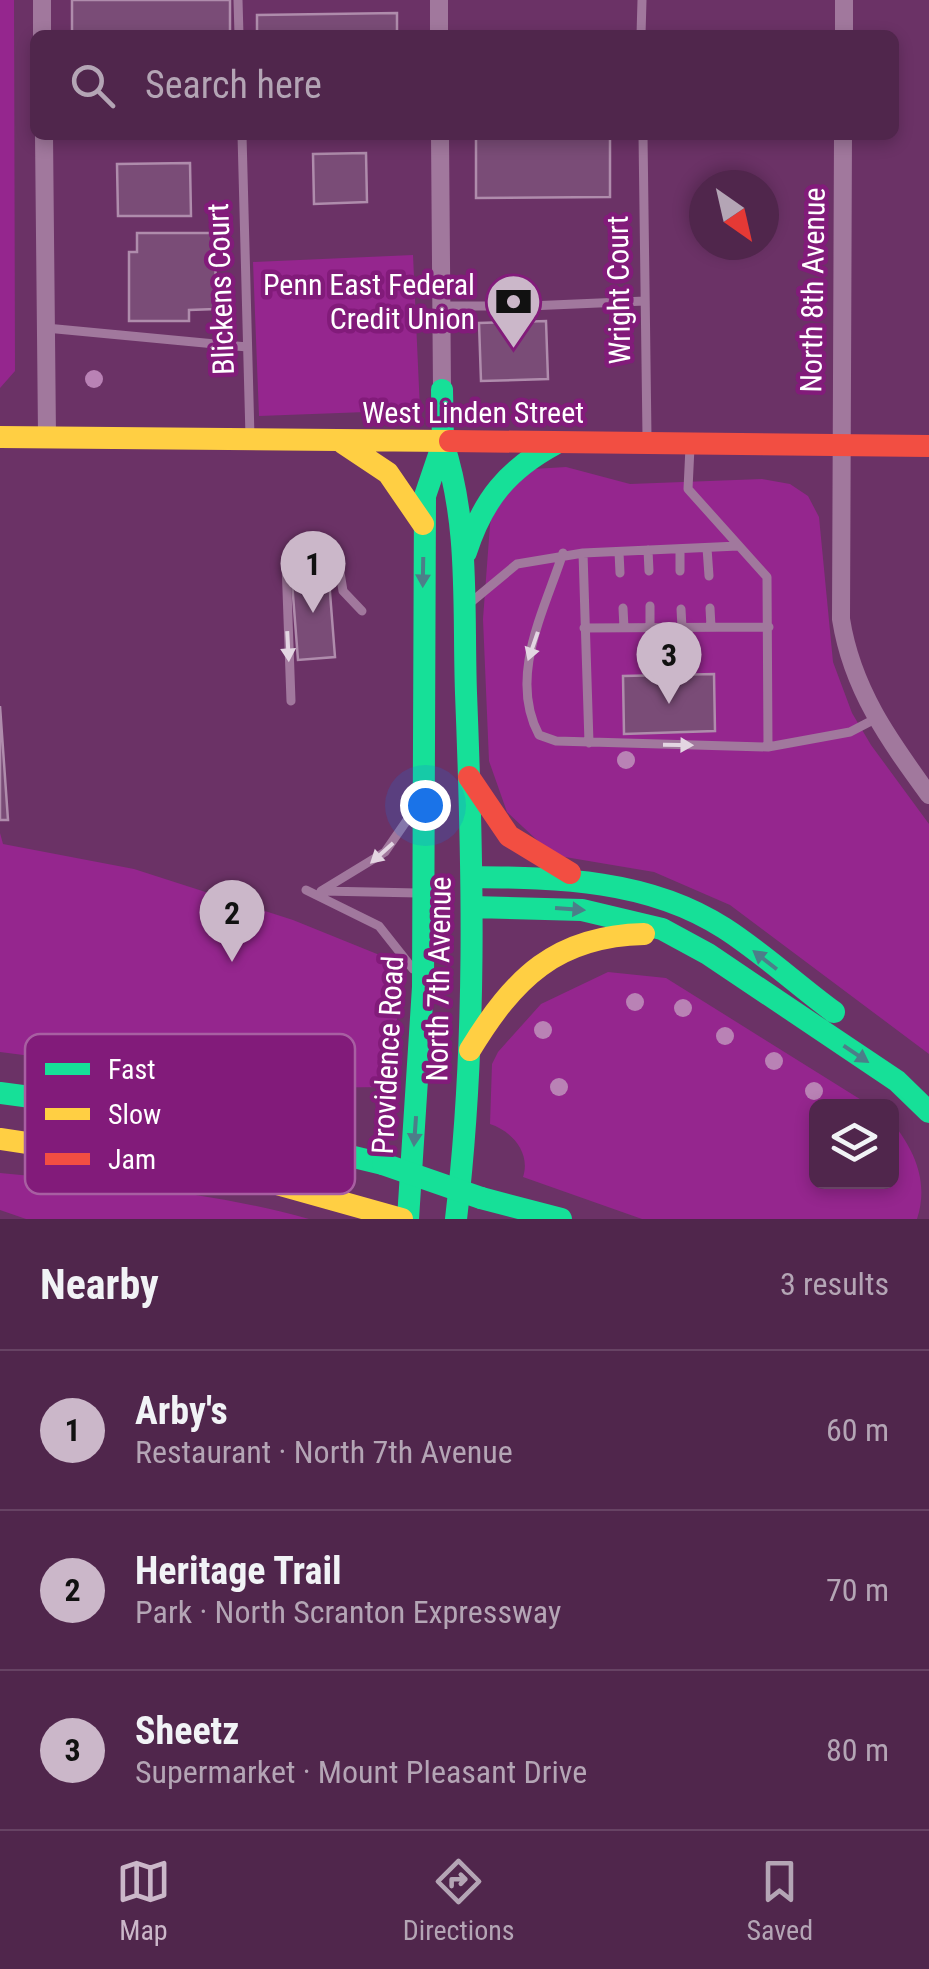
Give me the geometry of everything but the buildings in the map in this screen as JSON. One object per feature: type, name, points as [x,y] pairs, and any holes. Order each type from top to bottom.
[{"type":"main road","name":"North 7th Avenue","points":[[423,894],[424,526],[426,496],[443,443],[442,390]]},
{"type":"main road","name":"West Linden Street","points":[[8,436],[929,446]]},
{"type":"main road","points":[[342,442],[388,472],[424,526]]},
{"type":"main road","name":"North 7th Avenue","points":[[443,443],[458,482],[464,559],[473,907],[470,1050],[456,1219]]},
{"type":"main road","points":[[464,559],[483,503],[494,486],[525,459],[556,443]]},
{"type":"main road","points":[[469,777],[488,815],[511,841],[542,862],[585,879],[646,892],[701,914],[929,1079]]},
{"type":"main road","points":[[423,894],[472,877],[585,879]]},
{"type":"main road","points":[[423,894],[473,907],[582,910],[637,921],[686,941],[897,1081],[929,1112]]},
{"type":"main road","name":"Providence Road","points":[[405,1219],[423,987],[423,894]]},
{"type":"main road","points":[[470,1050],[504,996],[551,954],[610,934],[654,934],[686,941]]},
{"type":"main road","points":[[0,1093],[25,1096]]},
{"type":"main road","points":[[0,1140],[25,1143]]},
{"type":"main road","points":[[355,1157],[561,1219]]},
{"type":"main road","points":[[311,1194],[405,1219]]},
{"type":"main road","points":[[481,1198],[528,1219]]},
{"type":"street","points":[[42,0],[42,30]]},
{"type":"street","points":[[438,0],[439,30]]},
{"type":"street","points":[[844,0],[844,30]]},
{"type":"street","points":[[44,140],[48,435]]},
{"type":"street","name":"North 7th Avenue","points":[[440,140],[442,390]]},
{"type":"street","name":"North 8th Avenue","points":[[842,140],[842,619],[853,669],[876,719],[929,796]]},
{"type":"lane","points":[[238,0],[239,30]]},
{"type":"lane","points":[[641,30],[642,0]]},
{"type":"lane","name":"Blickens Court","points":[[242,140],[250,441]]},
{"type":"lane","name":"Wright Court","points":[[643,140],[647,444]]},
{"type":"lane","points":[[529,306],[645,300]]},
{"type":"lane","points":[[441,306],[497,306]]},
{"type":"lane","points":[[46,328],[248,347]]},
{"type":"lane","points":[[690,445],[688,488],[767,577],[768,746]]},
{"type":"lane","points":[[464,608],[517,564],[563,553],[738,546]]},
{"type":"lane","points":[[707,548],[709,576]]},
{"type":"lane","points":[[680,549],[680,571]]},
{"type":"lane","points":[[648,550],[649,571]]},
{"type":"lane","points":[[620,552],[620,573]]},
{"type":"lane","points":[[563,553],[526,666],[528,714],[538,735],[556,741],[588,743],[768,746],[850,732],[876,719]]},
{"type":"lane","points":[[584,553],[588,743]]},
{"type":"lane","points":[[291,701],[286,563],[294,556],[337,554],[343,591],[362,611]]},
{"type":"lane","points":[[650,606],[650,628]]},
{"type":"lane","points":[[623,608],[624,628]]},
{"type":"lane","points":[[710,608],[711,627]]},
{"type":"lane","points":[[682,609],[682,628]]},
{"type":"lane","points":[[584,628],[768,626]]},
{"type":"lane","points":[[321,891],[386,852],[404,830],[421,794]]},
{"type":"lane","points":[[423,894],[306,890],[379,926],[399,946],[423,987]]},
{"type":"shaded area","points":[[0,0],[14,0],[15,371],[0,388]]},
{"type":"shaded area","points":[[413,255],[420,410],[259,416],[253,262]]},
{"type":"shaded area","points":[[566,467],[630,484],[762,479],[790,484],[808,496],[819,517],[833,662],[852,713],[929,824],[929,1054],[730,905],[654,872],[553,855],[507,812],[489,761],[483,619],[490,525],[494,506],[533,469]]},
{"type":"shaded area","points":[[0,833],[3,844],[134,869],[293,920],[382,956],[399,997],[391,1087],[355,1087],[355,1034],[25,1034],[25,1055],[0,1052]]},
{"type":"shaded area","points":[[608,972],[666,978],[860,1099],[809,1099],[809,1189],[899,1189],[899,1132],[918,1167],[921,1192],[917,1219],[642,1219],[523,1177],[524,1160],[518,1144],[490,1124],[492,1064],[541,1004]]},
{"type":"shaded area","points":[[0,1173],[25,1176],[25,1194],[187,1194],[309,1219],[26,1219],[0,1210]]},
{"type":"traffic: fast","points":[[408,1219],[423,987],[425,496],[443,443],[442,390]]},
{"type":"traffic: fast","points":[[443,443],[458,505],[464,567],[471,890],[470,1022],[456,1219]]},
{"type":"traffic: fast","points":[[466,552],[480,517],[499,488],[523,465],[555,444]]},
{"type":"traffic: fast","points":[[472,877],[602,884],[665,900],[724,928],[834,1012]]},
{"type":"traffic: fast","points":[[473,907],[582,910],[662,929],[708,954],[897,1081],[929,1112]]},
{"type":"traffic: fast","points":[[0,1093],[25,1096]]},
{"type":"traffic: fast","points":[[355,1157],[383,1164]]},
{"type":"traffic: fast","points":[[383,1164],[481,1198]]},
{"type":"traffic: fast","points":[[481,1198],[561,1219]]},
{"type":"traffic: slow","points":[[0,437],[450,441]]},
{"type":"traffic: slow","points":[[343,443],[388,473],[423,524]]},
{"type":"traffic: slow","points":[[470,1050],[503,1002],[540,966],[586,943],[644,934]]},
{"type":"traffic: slow","points":[[0,1139],[25,1143]]},
{"type":"traffic: slow","points":[[313,1194],[402,1219]]},
{"type":"traffic: jam","points":[[450,441],[929,446]]},
{"type":"traffic: jam","points":[[469,777],[509,836],[570,873]]},
{"type":"place","name":"Penn East Federal Credit Union","points":[[514,351]]},
{"type":"place","name":"Arby's","points":[[313,613]]},
{"type":"place","name":"Sheetz","points":[[669,704]]},
{"type":"place","name":"Heritage Trail","points":[[232,962]]}]
